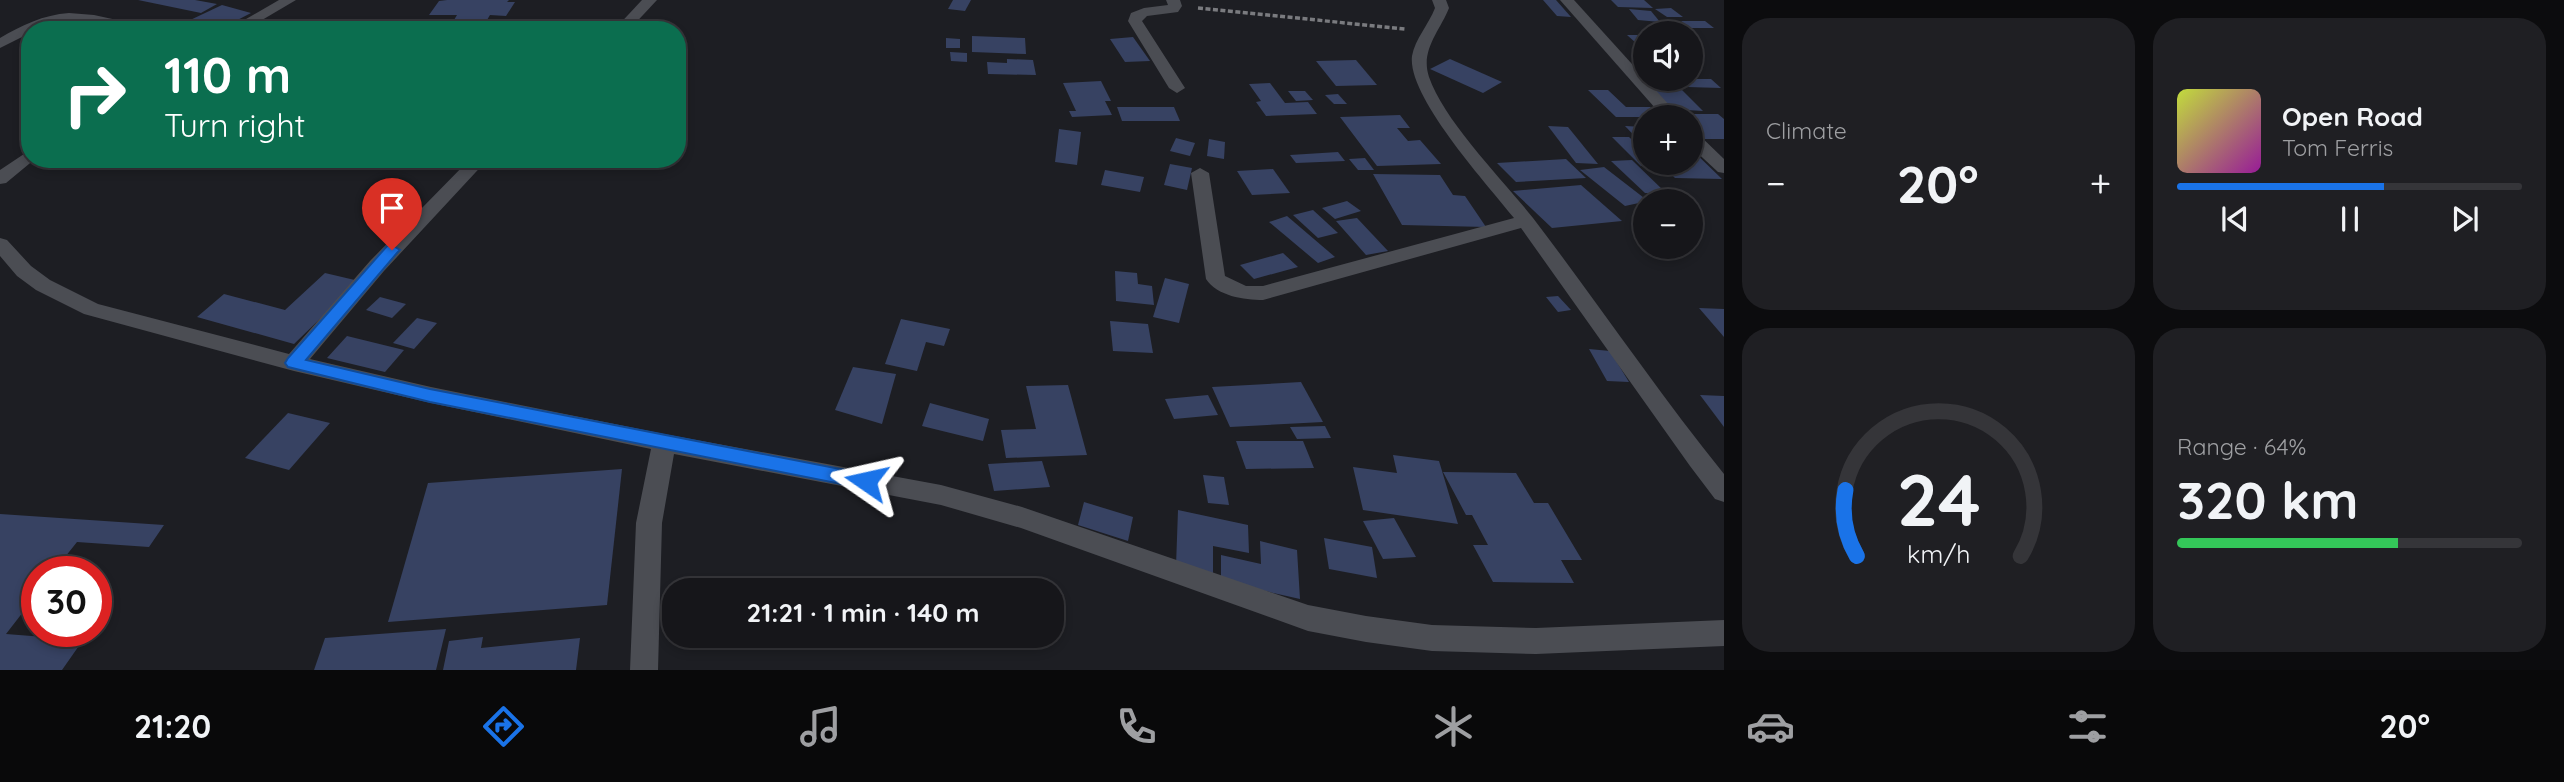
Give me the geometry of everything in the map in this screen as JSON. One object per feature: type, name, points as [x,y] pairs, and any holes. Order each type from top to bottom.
[{"type":"street","points":[[251,21],[289,0]]},
{"type":"street","points":[[630,21],[650,0]]},
{"type":"street","points":[[1439,0],[1442,8],[1437,23],[1427,32],[1419,52],[1421,76],[1443,116],[1525,221],[1724,492]]},
{"type":"street","points":[[1567,0],[1661,105]]},
{"type":"street","points":[[1174,3],[1172,9],[1144,12],[1136,16],[1135,21],[1177,88]]},
{"type":"street","points":[[47,21],[80,18],[96,21]]},
{"type":"street","points":[[0,44],[21,33]]},
{"type":"street","points":[[1703,148],[1724,168]]},
{"type":"street","points":[[0,179],[21,162]]},
{"type":"street","points":[[294,363],[377,266],[471,168]]},
{"type":"street","points":[[1200,173],[1216,279],[1243,293],[1263,293],[1525,221]]},
{"type":"street","points":[[0,244],[24,271],[44,285],[91,309],[430,396],[942,495],[1022,518],[1308,618],[1433,638],[1536,641],[1724,633]]},
{"type":"street","points":[[644,670],[649,523],[664,443]]},
{"type":"path","points":[[1174,3],[1427,32]]},
{"type":"building","points":[[138,0],[195,0],[217,4],[201,13]]},
{"type":"building","points":[[953,0],[971,0],[965,11],[948,9]]},
{"type":"building","points":[[1543,0],[1556,0],[1571,17],[1557,16]]},
{"type":"building","points":[[1611,0],[1644,0],[1653,8],[1618,7]]},
{"type":"building","points":[[439,1],[515,2],[506,16],[490,15],[486,21],[453,21],[457,15],[429,15]]},
{"type":"building","points":[[222,5],[251,13],[235,21],[188,21]]},
{"type":"building","points":[[1671,8],[1683,17],[1667,17],[1655,9]]},
{"type":"building","points":[[1629,9],[1651,11],[1659,21],[1649,21],[1638,20]]},
{"type":"building","points":[[1703,21],[1705,21],[1714,28],[1703,28]]},
{"type":"building","points":[[972,36],[1025,38],[1026,54],[972,52]]},
{"type":"building","points":[[1133,37],[1150,61],[1125,62],[1110,39]]},
{"type":"building","points":[[946,38],[960,39],[960,48],[946,48]]},
{"type":"building","points":[[950,52],[967,53],[967,62],[951,61]]},
{"type":"building","points":[[1007,59],[1033,60],[1036,75],[988,74],[987,62],[1007,63]]},
{"type":"building","points":[[1450,59],[1502,82],[1483,93],[1430,69]]},
{"type":"building","points":[[1356,60],[1377,85],[1336,86],[1316,61]]},
{"type":"building","points":[[1703,79],[1711,79],[1721,88],[1703,87]]},
{"type":"building","points":[[1101,81],[1111,101],[1105,101],[1112,115],[1072,117],[1069,111],[1076,111],[1063,83]]},
{"type":"building","points":[[1270,83],[1285,103],[1308,102],[1317,114],[1266,116],[1256,102],[1261,101],[1249,84]]},
{"type":"building","points":[[1588,90],[1608,90],[1626,107],[1633,107],[1633,117],[1616,117]]},
{"type":"building","points":[[1288,91],[1305,91],[1313,100],[1296,101]]},
{"type":"building","points":[[1653,91],[1683,91],[1697,105],[1666,105]]},
{"type":"building","points":[[1338,94],[1347,104],[1334,104],[1325,95]]},
{"type":"building","points":[[1117,107],[1174,107],[1180,121],[1122,121]]},
{"type":"building","points":[[1703,114],[1718,114],[1724,119],[1724,139],[1703,139]]},
{"type":"building","points":[[1400,115],[1410,128],[1397,128],[1408,141],[1420,140],[1441,164],[1377,166],[1340,117]]},
{"type":"building","points":[[1548,126],[1568,127],[1598,164],[1576,163]]},
{"type":"building","points":[[1625,126],[1633,126],[1633,134]]},
{"type":"building","points":[[1059,129],[1081,132],[1077,165],[1055,162]]},
{"type":"building","points":[[1612,137],[1629,137],[1633,141],[1633,158]]},
{"type":"building","points":[[1176,138],[1195,143],[1190,156],[1170,151]]},
{"type":"building","points":[[1209,139],[1225,142],[1224,159],[1207,156]]},
{"type":"building","points":[[1338,152],[1345,161],[1296,163],[1290,155]]},
{"type":"building","points":[[1365,158],[1374,170],[1358,170],[1349,159]]},
{"type":"building","points":[[1566,159],[1586,178],[1516,182],[1497,163]]},
{"type":"building","points":[[1632,160],[1633,175],[1647,175],[1662,189],[1641,189],[1611,161]]},
{"type":"building","points":[[1703,161],[1722,179],[1675,178],[1672,175],[1703,175]]},
{"type":"building","points":[[1170,164],[1192,168],[1187,190],[1164,185]]},
{"type":"building","points":[[1604,167],[1633,189],[1633,204],[1625,206],[1580,170]]},
{"type":"building","points":[[1273,169],[1290,193],[1252,195],[1237,171]]},
{"type":"building","points":[[1105,170],[1144,177],[1140,192],[1101,185]]},
{"type":"building","points":[[1373,174],[1440,175],[1453,195],[1465,196],[1486,227],[1402,225]]},
{"type":"building","points":[[1581,185],[1622,221],[1552,228],[1513,191]]},
{"type":"building","points":[[1347,201],[1361,211],[1335,219],[1322,208]]},
{"type":"building","points":[[1313,210],[1338,233],[1318,238],[1293,215]]},
{"type":"building","points":[[1287,216],[1335,257],[1318,263],[1269,222]]},
{"type":"building","points":[[1357,218],[1388,251],[1366,255],[1336,221]]},
{"type":"building","points":[[1283,253],[1298,267],[1254,279],[1240,265]]},
{"type":"building","points":[[1115,271],[1137,273],[1138,284],[1152,286],[1154,305],[1116,301]]},
{"type":"building","points":[[325,273],[359,281],[294,344],[197,317],[224,294],[285,310]]},
{"type":"building","points":[[1165,278],[1189,284],[1179,323],[1153,317]]},
{"type":"building","points":[[1558,296],[1571,310],[1558,312],[1546,297]]},
{"type":"building","points":[[380,297],[406,304],[392,318],[366,310]]},
{"type":"building","points":[[1699,308],[1724,309],[1724,337]]},
{"type":"building","points":[[417,318],[437,323],[414,349],[393,343]]},
{"type":"building","points":[[901,319],[950,329],[944,346],[926,342],[917,371],[885,364]]},
{"type":"building","points":[[1110,321],[1148,324],[1153,353],[1113,351]]},
{"type":"building","points":[[347,336],[404,350],[385,372],[327,358]]},
{"type":"building","points":[[1589,349],[1610,351],[1629,382],[1607,381]]},
{"type":"building","points":[[853,367],[896,374],[882,424],[835,410]]},
{"type":"building","points":[[1301,382],[1323,422],[1230,427],[1212,387]]},
{"type":"building","points":[[1068,385],[1087,455],[1006,458],[1001,430],[1036,429],[1026,386]]},
{"type":"building","points":[[1208,395],[1218,415],[1174,419],[1165,399]]},
{"type":"building","points":[[1700,395],[1724,396],[1724,427]]},
{"type":"building","points":[[930,403],[989,419],[983,441],[922,426]]},
{"type":"building","points":[[288,413],[330,423],[289,470],[245,458]]},
{"type":"building","points":[[1325,426],[1331,438],[1297,439],[1290,427]]},
{"type":"building","points":[[1236,441],[1303,441],[1314,468],[1246,469]]},
{"type":"building","points":[[1393,455],[1439,461],[1458,524],[1363,510],[1353,467],[1397,473]]},
{"type":"building","points":[[1042,461],[1050,487],[994,491],[988,464]]},
{"type":"building","points":[[622,469],[607,605],[388,622],[428,483]]},
{"type":"building","points":[[1443,472],[1516,473],[1534,503],[1548,503],[1582,560],[1561,560],[1574,583],[1493,582],[1473,545],[1488,545],[1472,515],[1466,515]]},
{"type":"building","points":[[1203,475],[1224,477],[1229,505],[1208,503]]},
{"type":"building","points":[[1084,502],[1133,517],[1128,541],[1078,525]]},
{"type":"building","points":[[1178,510],[1248,525],[1249,553],[1213,546],[1213,574],[1176,566]]},
{"type":"building","points":[[0,514],[164,525],[149,547],[77,542],[66,556],[21,556],[21,615],[6,634],[21,635],[21,647],[78,647],[62,670],[0,670]]},
{"type":"building","points":[[1394,518],[1416,557],[1383,559],[1363,521]]},
{"type":"building","points":[[1324,538],[1372,547],[1377,578],[1329,569]]},
{"type":"building","points":[[1260,541],[1297,550],[1300,599],[1221,581],[1221,555],[1261,564]]},
{"type":"building","points":[[446,629],[436,670],[314,670],[325,638]]},
{"type":"building","points":[[483,637],[481,648],[580,638],[576,670],[443,670],[449,641]]},
{"type":"route","points":[[392,250],[294,363],[430,396],[866,481]]}]
